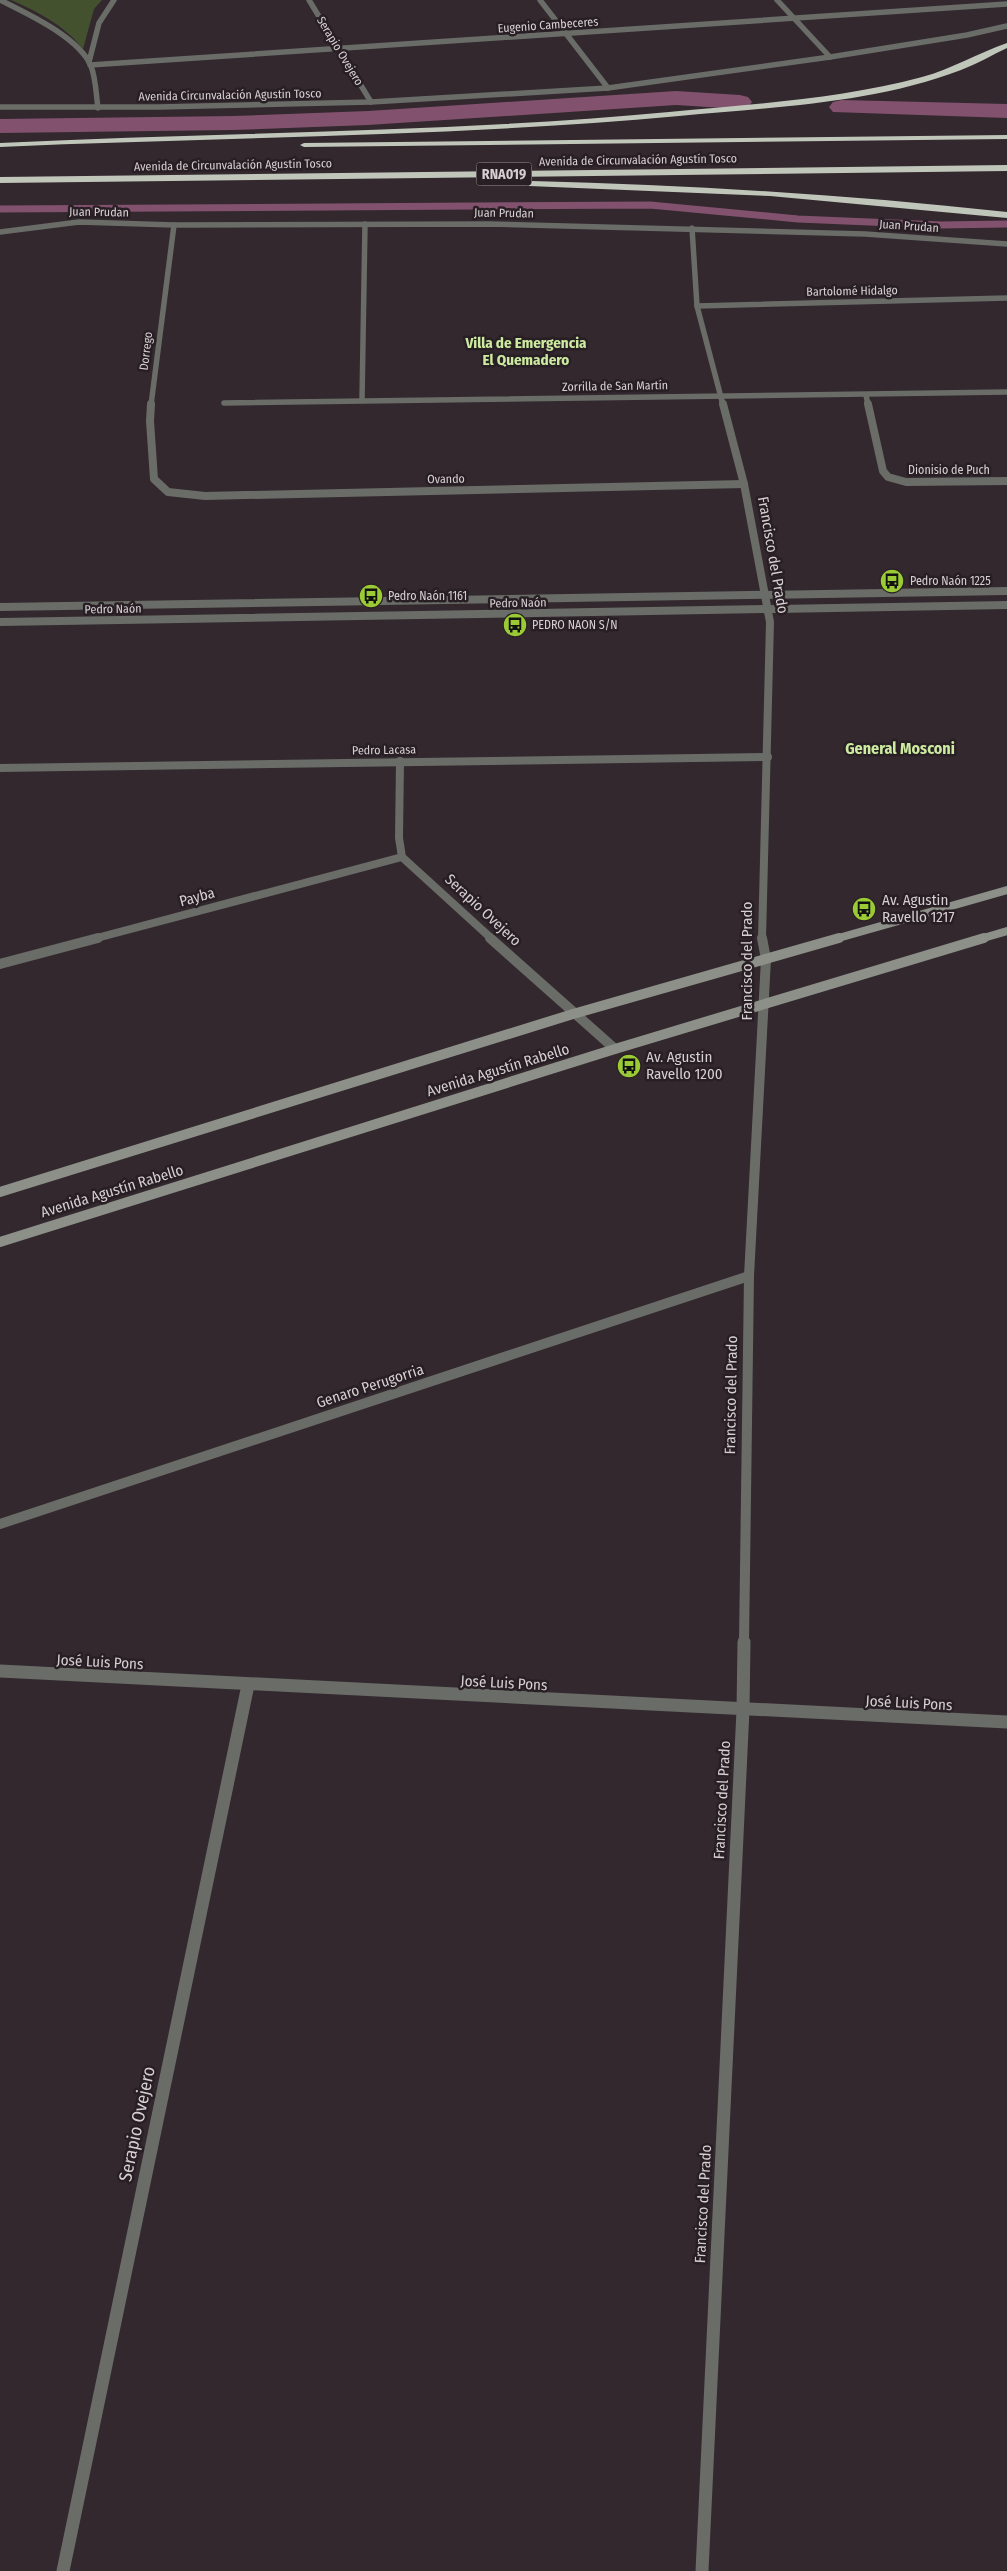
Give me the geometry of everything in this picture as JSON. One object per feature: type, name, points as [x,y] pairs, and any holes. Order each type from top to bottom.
[{"type":"highway","points":[[0,145],[92,140],[496,128],[676,114],[820,98],[904,84],[956,69],[1007,45]]},
{"type":"highway","name":"Avenida de Circunvalación Agustín Tosco","points":[[298,145],[1007,137]]},
{"type":"highway","name":"Avenida de Circunvalación Agustín Tosco","points":[[0,148],[238,146]]},
{"type":"highway","name":"Avenida de Circunvalación Agustín Tosco","points":[[0,180],[1007,168]]},
{"type":"highway","points":[[296,177],[505,184]]},
{"type":"highway","points":[[524,184],[765,192],[868,200],[1007,215]]},
{"type":"main road","name":"Avenida Agustín Rabello","points":[[0,1192],[573,1014],[1007,890]]},
{"type":"main road","name":"Avenida Agustín Rabello","points":[[0,1242],[615,1049],[1007,930]]},
{"type":"street","points":[[0,0],[25,12],[61,36],[90,64]]},
{"type":"street","points":[[98,108],[90,64],[99,22],[114,0]]},
{"type":"street","name":"Serapio Ovejero","points":[[309,0],[371,102]]},
{"type":"street","points":[[540,0],[608,88]]},
{"type":"street","points":[[777,0],[830,57]]},
{"type":"street","name":"Eugenio Cambeceres","points":[[90,64],[566,34],[999,1],[1007,4]]},
{"type":"street","name":"Avenida Circunvalación Agustín Tosco","points":[[0,107],[98,108],[371,102],[608,88],[685,79],[830,57],[967,35],[1007,26]]},
{"type":"street","name":"Juan Prudan","points":[[0,232],[79,222],[174,225],[365,224],[692,228],[865,234],[1007,244]]},
{"type":"street","points":[[362,400],[365,224]]},
{"type":"street","name":"Dorrego","points":[[154,480],[150,421],[152,395],[174,225]]},
{"type":"street","name":"Francisco del Prado","points":[[692,228],[697,306],[744,484],[768,611],[768,757],[761,932],[766,959],[749,1276],[743,1710],[702,2571]]},
{"type":"street","name":"Bartolomé Hidalgo","points":[[697,306],[1007,298]]},
{"type":"street","name":"Zorrilla de San Martín","points":[[224,403],[1007,392]]},
{"type":"street","name":"Dionisio de Puch","points":[[866,394],[883,471],[888,477],[906,482],[1007,482]]},
{"type":"street","name":"Ovando","points":[[154,480],[168,492],[205,496],[744,484]]},
{"type":"street","name":"Pedro Naón","points":[[0,607],[1007,591]]},
{"type":"street","name":"Pedro Naón","points":[[0,622],[768,611],[1007,605]]},
{"type":"street","name":"Pedro Lacasa","points":[[0,768],[768,757]]},
{"type":"street","points":[[400,761],[399,838],[402,857]]},
{"type":"street","name":"Serapio Ovejero","points":[[402,857],[573,1014],[615,1049]]},
{"type":"street","name":"Payba","points":[[0,964],[402,857]]},
{"type":"street","name":"Genaro Perugorria","points":[[0,1524],[749,1276]]},
{"type":"street","name":"José Luis Pons","points":[[0,1671],[1007,1722]]},
{"type":"street","name":"Serapio Ovejero","points":[[63,2571],[248,1685]]},
{"type":"green space","points":[[11,0],[102,0],[94,9],[83,49],[76,40],[59,26],[41,14]]},
{"type":"waterway","points":[[0,126],[233,123],[368,118],[676,98],[740,102]]},
{"type":"waterway","points":[[841,107],[1007,111]]},
{"type":"waterway","points":[[0,209],[650,205],[798,219],[941,225],[1007,224]]},
{"type":"place","name":"Pedro Naón 1225","points":[[892,581]]},
{"type":"place","name":"Pedro Naón 1161","points":[[371,596]]},
{"type":"place","name":"PEDRO NAON S/N","points":[[515,625]]},
{"type":"place","name":"Av. Agustin Ravello 1217","points":[[864,909]]},
{"type":"place","name":"Av. Agustin Ravello 1200","points":[[629,1066]]},
{"type":"district","name":"Villa de Emergencia El Quemadero","points":[[526,352]]},
{"type":"district","name":"General Mosconi","points":[[900,748]]}]
